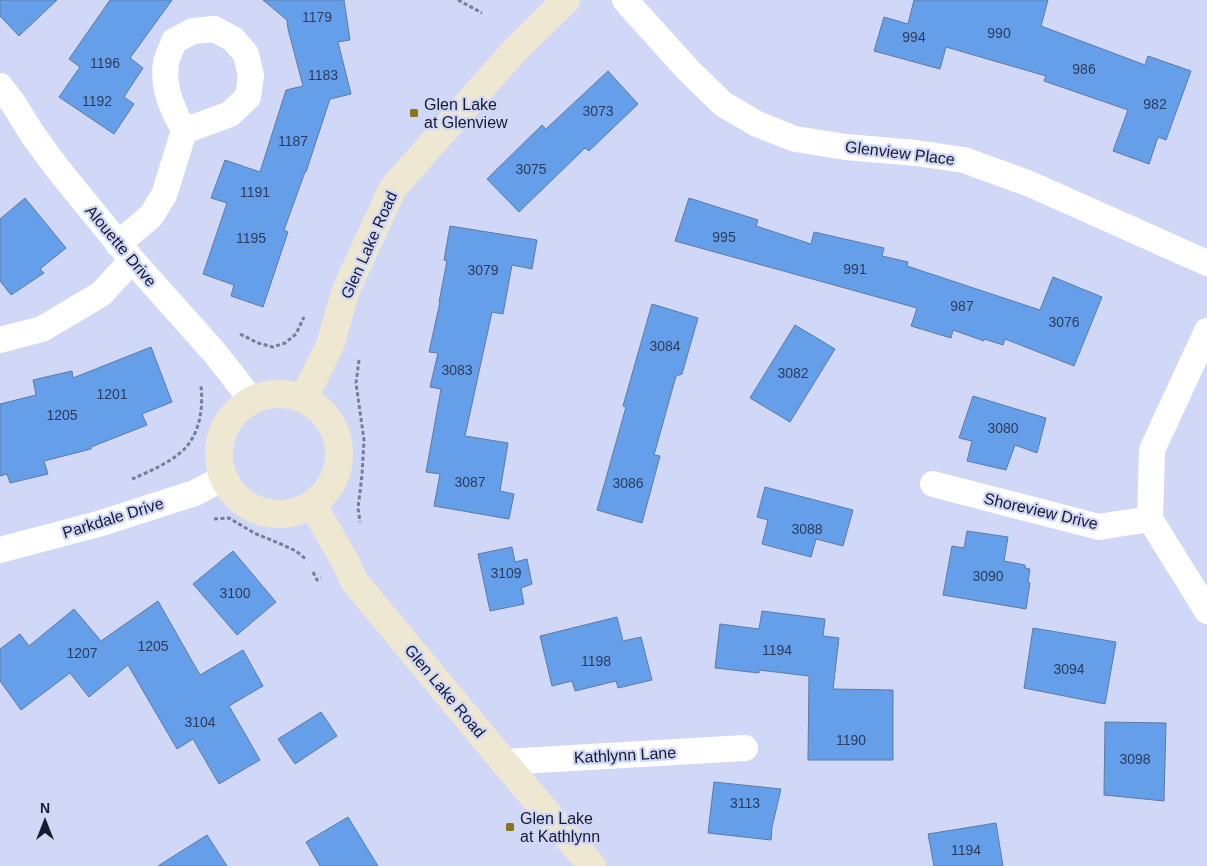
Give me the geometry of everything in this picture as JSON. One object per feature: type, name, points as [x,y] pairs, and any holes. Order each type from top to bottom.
[{"type":"street","name":"Glen Lake Road","points":[[304,398],[330,345],[354,272],[394,188],[515,50],[566,0]]},
{"type":"street","name":"Glenview Place","points":[[625,0],[688,70],[723,104],[757,124],[795,139],[846,147],[916,153],[964,160],[1030,184],[1207,263]]},
{"type":"street","name":"Alouette Drive","points":[[0,86],[52,161],[125,252],[214,352],[251,399]]},
{"type":"street","points":[[0,340],[42,329],[101,294],[125,252],[164,195],[184,131]]},
{"type":"street","points":[[1207,331],[1152,450],[1150,519],[1207,611]]},
{"type":"street","points":[[275,393],[304,398],[329,418],[340,454],[330,489],[313,505],[300,512],[268,515],[242,504],[226,487],[218,461],[222,430],[235,411],[251,399],[275,393]]},
{"type":"street","name":"Parkdale Drive","points":[[0,550],[98,524],[195,493],[224,478]]},
{"type":"street","name":"Shoreview Drive","points":[[933,484],[1099,527],[1150,519]]},
{"type":"street","name":"Glen Lake Road","points":[[313,505],[346,563],[354,581],[592,866]]},
{"type":"street","name":"Kathlynn Lane","points":[[504,762],[745,748]]},
{"type":"path","points":[[458,0],[482,13]]},
{"type":"path","points":[[237,332],[258,343],[273,347],[285,343],[296,334],[307,309]]},
{"type":"path","points":[[359,359],[356,382],[364,440],[358,508],[361,528]]},
{"type":"path","points":[[148,473],[178,455],[190,442],[198,425],[202,406],[201,387],[198,380]]},
{"type":"path","points":[[208,521],[216,518],[229,518],[254,533],[296,551],[308,560],[317,580],[319,578]]},
{"type":"building","points":[[0,0],[57,0],[19,36],[0,16]]},
{"type":"building","points":[[110,0],[172,0],[130,58],[143,68],[124,97],[134,104],[114,134],[59,97],[80,67],[69,59]]},
{"type":"building","points":[[263,0],[344,0],[350,40],[338,42],[351,94],[330,99],[306,172],[284,230],[288,232],[263,307],[231,296],[234,285],[203,274],[227,203],[211,198],[225,160],[260,172],[286,90],[303,86],[287,20]]},
{"type":"building","points":[[914,0],[1048,0],[1041,26],[1145,65],[1148,56],[1191,71],[1166,140],[1158,137],[1149,164],[1113,151],[1128,110],[1044,81],[1046,76],[946,47],[940,69],[874,51],[884,17],[908,24]]},
{"type":"building","points":[[608,71],[638,104],[589,151],[585,148],[519,212],[487,179],[542,125],[546,129]]},
{"type":"building","points":[[25,198],[66,248],[40,269],[44,273],[11,295],[0,281],[0,219]]},
{"type":"building","points":[[689,198],[758,220],[756,226],[811,244],[814,232],[884,248],[882,256],[908,262],[907,266],[1040,310],[1053,277],[1102,297],[1074,366],[1005,339],[1003,345],[984,339],[984,341],[953,330],[951,338],[911,326],[917,308],[675,241]]},
{"type":"building","points":[[450,226],[537,240],[532,269],[512,265],[503,314],[492,312],[465,436],[508,443],[500,491],[514,494],[509,519],[434,506],[440,474],[426,472],[441,389],[430,387],[438,353],[429,352],[447,261],[444,260]]},
{"type":"building","points":[[652,304],[698,318],[682,374],[676,376],[654,455],[660,456],[642,523],[597,510],[626,407],[623,406]]},
{"type":"building","points":[[795,325],[835,349],[790,422],[750,398]]},
{"type":"building","points":[[151,347],[172,402],[142,414],[147,425],[91,447],[91,449],[44,461],[48,474],[10,483],[7,474],[0,476],[0,404],[36,395],[33,380],[72,371],[73,378]]},
{"type":"building","points":[[973,396],[1046,418],[1037,453],[1015,445],[1006,470],[967,461],[972,441],[959,438]]},
{"type":"building","points":[[765,487],[853,510],[843,546],[816,539],[811,557],[762,544],[768,520],[757,517]]},
{"type":"building","points":[[967,531],[1008,537],[1004,561],[1025,565],[1025,568],[1030,569],[1026,609],[943,595],[952,546],[964,548]]},
{"type":"building","points":[[512,547],[515,562],[527,559],[532,584],[521,588],[524,604],[490,611],[478,554]]},
{"type":"building","points":[[233,551],[276,602],[237,635],[193,584]]},
{"type":"building","points":[[158,601],[200,675],[243,650],[263,686],[229,706],[260,760],[219,784],[193,739],[177,749],[128,665],[89,697],[70,673],[21,710],[0,681],[0,649],[20,634],[29,646],[74,609],[101,641]]},
{"type":"building","points":[[762,611],[825,619],[823,636],[839,638],[833,689],[893,690],[893,760],[808,760],[809,676],[759,670],[759,673],[715,668],[720,624],[759,629]]},
{"type":"building","points":[[617,617],[623,641],[641,637],[652,680],[618,688],[616,681],[575,691],[572,681],[552,686],[540,636]]},
{"type":"building","points":[[1033,628],[1116,642],[1105,704],[1024,688]]},
{"type":"building","points":[[321,712],[337,736],[295,764],[278,739]]},
{"type":"building","points":[[1105,722],[1166,723],[1164,801],[1104,795]]},
{"type":"building","points":[[714,782],[781,789],[772,827],[771,840],[708,833]]},
{"type":"building","points":[[348,817],[378,866],[320,866],[306,842]]},
{"type":"building","points":[[996,823],[1003,866],[934,866],[928,834]]},
{"type":"building","points":[[207,835],[227,866],[158,866]]},
{"type":"place","name":"Glen Lake at Glenview","points":[[414,113]]},
{"type":"place","name":"Glen Lake at Kathlynn","points":[[510,827]]}]
